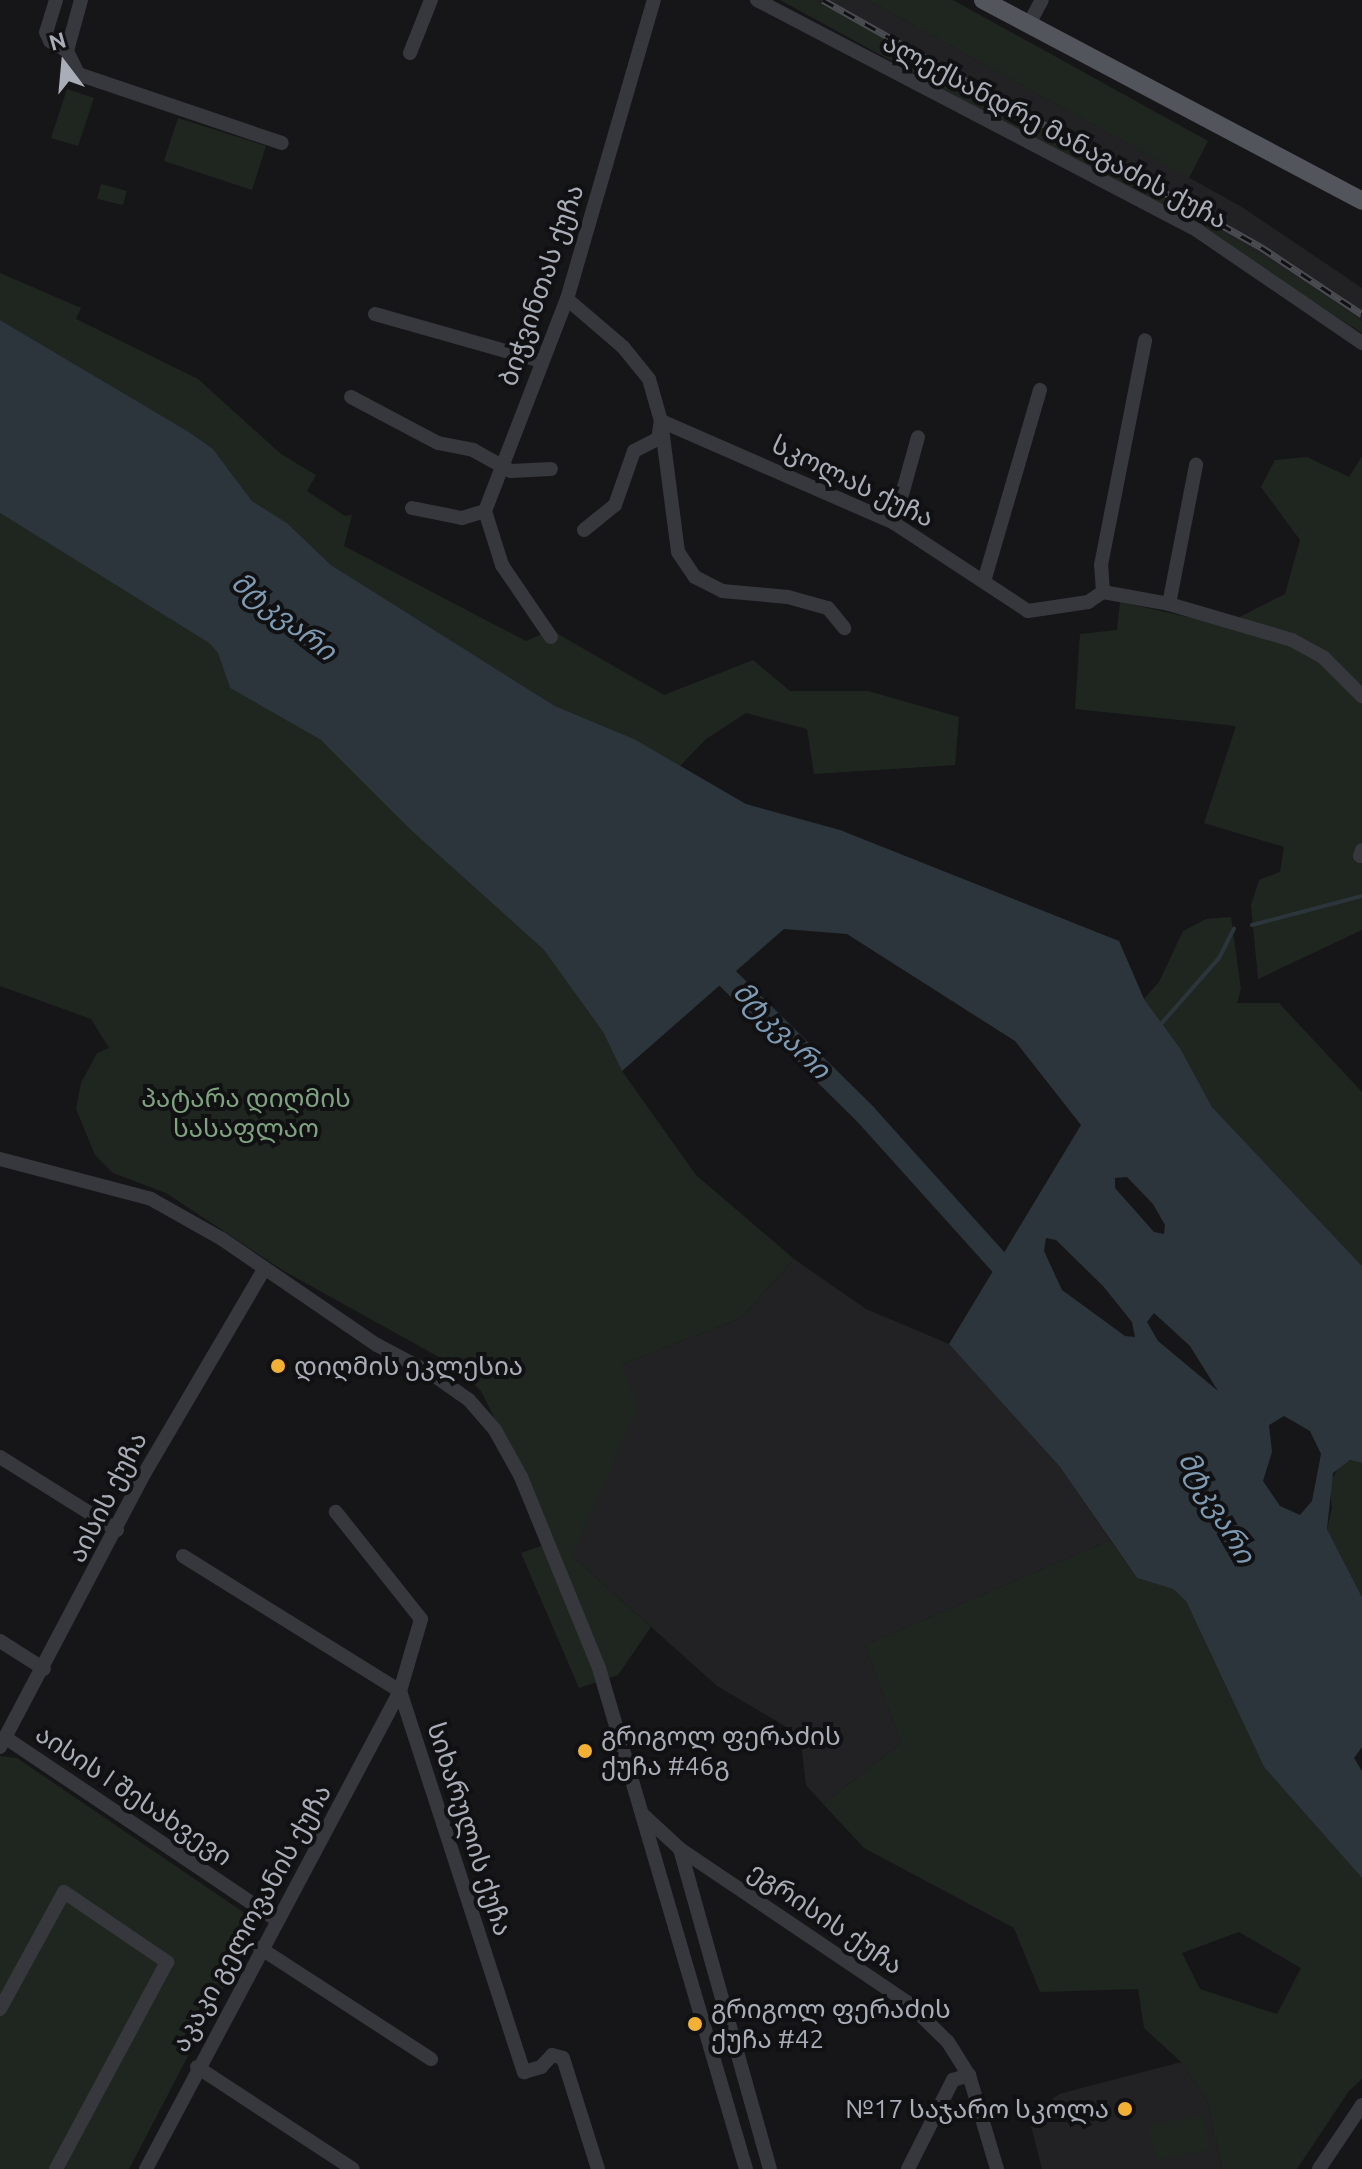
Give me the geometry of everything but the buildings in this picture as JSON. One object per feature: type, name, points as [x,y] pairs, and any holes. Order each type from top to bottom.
[{"type":"main road","points":[[983,0],[1362,201]]},
{"type":"street","points":[[56,0],[46,32],[50,41],[67,51],[78,74],[282,143]]},
{"type":"street","points":[[67,51],[81,0]]},
{"type":"street","points":[[410,53],[431,0]]},
{"type":"street","name":"ბიჭვინთას ქუჩა","points":[[485,511],[567,299],[654,0]]},
{"type":"street","name":"ალექსანდრე მანაგაძის ქუჩა","points":[[757,0],[1198,231],[1362,343]]},
{"type":"street","points":[[1029,24],[1042,0]]},
{"type":"street","points":[[567,299],[623,347],[649,379],[661,421],[678,552],[695,577],[722,591],[788,597],[828,608],[844,628]]},
{"type":"street","points":[[375,314],[541,361]]},
{"type":"street","points":[[1145,340],[1101,565],[1103,592],[1169,604],[1292,640],[1324,658],[1362,696]]},
{"type":"street","points":[[985,578],[1040,390]]},
{"type":"street","points":[[351,397],[438,443],[473,450],[511,471],[551,469]]},
{"type":"street","points":[[584,530],[615,505],[625,489],[634,451],[658,439],[661,421]]},
{"type":"street","name":"სკოლას ქუჩა","points":[[661,421],[894,523],[985,578],[1008,601],[1028,611],[1088,602],[1103,592]]},
{"type":"street","points":[[894,523],[918,437]]},
{"type":"street","points":[[1169,604],[1196,465]]},
{"type":"street","points":[[412,508],[462,518],[485,511],[502,565],[551,637]]},
{"type":"street","points":[[0,1159],[151,1199],[222,1239],[263,1271],[469,1400],[495,1430],[521,1477],[599,1668],[746,2169]]},
{"type":"street","name":"აისის ქუჩა","points":[[3,1743],[117,1530],[263,1271]]},
{"type":"street","points":[[0,1457],[117,1530]]},
{"type":"street","name":"აკაკი გელოვანის ქუჩა","points":[[146,2169],[275,1919],[400,1691],[421,1619],[336,1512]]},
{"type":"street","points":[[183,1556],[400,1691]]},
{"type":"street","points":[[0,1641],[44,1669]]},
{"type":"street","name":"სიხარულის ქუჩა","points":[[400,1691],[524,2072],[541,2067],[552,2055],[563,2058],[598,2169]]},
{"type":"street","name":"აისის I შესახვევი","points":[[3,1743],[275,1919]]},
{"type":"street","name":"ეგრისის ქუჩა","points":[[641,1813],[680,1849],[907,2002],[948,2042],[969,2075],[997,2169]]},
{"type":"street","points":[[680,1849],[770,2169]]},
{"type":"street","points":[[0,2009],[64,1892],[167,1962],[56,2169]]},
{"type":"street","points":[[260,1948],[431,2059]]},
{"type":"street","points":[[197,2067],[353,2169]]},
{"type":"street","points":[[908,2169],[953,2080],[969,2075]]},
{"type":"street","points":[[1319,2169],[1362,2105]]},
{"type":"shaded area","points":[[815,0],[868,0],[1242,207],[1362,288],[1362,321],[1185,209]]},
{"type":"shaded area","points":[[794,1259],[866,1309],[949,1344],[1060,1467],[1110,1540],[865,1645],[901,1743],[823,1804],[806,1785],[800,1735],[717,1686],[572,1556],[594,1499],[621,1365],[741,1318]]},
{"type":"shaded area","name":"№17 საჯარო სკოლა","points":[[1181,2062],[1207,2100],[1222,2169],[1042,2169],[1029,2118],[1059,2094]]},
{"type":"green space","points":[[780,0],[815,0],[1185,209],[1362,321],[1362,333],[1203,231]]},
{"type":"green space","points":[[868,0],[953,0],[1208,141],[1189,178]]},
{"type":"green space","points":[[67,89],[94,98],[78,146],[51,138]]},
{"type":"green space","points":[[178,118],[266,146],[252,190],[164,161]]},
{"type":"green space","points":[[101,184],[127,191],[123,205],[97,199]]},
{"type":"green space","points":[[0,273],[81,308],[76,319],[198,379],[281,454],[316,475],[307,491],[345,516],[352,515],[344,546],[526,641],[551,630],[664,695],[753,660],[790,691],[868,691],[959,717],[955,765],[814,774],[807,729],[746,713],[706,739],[678,768],[634,739],[555,706],[331,565],[287,523],[252,501],[213,449],[189,432],[0,320]]},
{"type":"green space","points":[[1362,456],[1362,930],[1258,979],[1251,905],[1259,880],[1280,872],[1284,847],[1204,823],[1236,726],[1075,709],[1080,634],[1117,630],[1120,602],[1224,625],[1285,594],[1300,540],[1261,487],[1275,460],[1307,457],[1349,477]]},
{"type":"green space","name":"პატარა დიღმის სასაფლაო","points":[[0,513],[209,643],[218,653],[230,688],[321,740],[350,766],[413,832],[544,950],[603,1032],[622,1071],[696,1175],[794,1259],[741,1318],[621,1365],[638,1406],[572,1556],[651,1627],[618,1675],[579,1688],[521,1553],[555,1541],[481,1391],[457,1367],[284,1271],[166,1193],[113,1173],[95,1155],[76,1109],[81,1083],[97,1053],[109,1048],[91,1019],[0,986]]},
{"type":"green space","points":[[1231,917],[1241,989],[1237,1003],[1279,1003],[1362,1092],[1362,1266],[1212,1107],[1180,1048],[1144,999],[1159,982],[1183,931],[1206,919]]},
{"type":"green space","points":[[1350,1460],[1362,1463],[1362,1597],[1327,1529],[1332,1508],[1329,1484],[1341,1463]]},
{"type":"green space","points":[[1110,1540],[1137,1578],[1173,1589],[1186,1601],[1264,1767],[1362,1878],[1362,2079],[1349,2091],[1297,2169],[1222,2169],[1207,2100],[1181,2062],[1144,2028],[1138,1989],[1040,1992],[1014,1928],[864,1848],[823,1804],[901,1743],[865,1645]],"holes":[[[1239,1932],[1301,1968],[1277,2014],[1200,1989],[1182,1953]]]},
{"type":"green space","points":[[0,1756],[17,1758],[258,1922],[129,2169],[0,2169]]},
{"type":"green space","points":[[1204,2115],[1210,2150],[1155,2160],[1149,2125]]},
{"type":"water","points":[[0,320],[189,432],[213,449],[252,501],[287,523],[331,565],[555,706],[634,739],[746,804],[840,830],[1119,941],[1144,999],[1180,1048],[1212,1107],[1362,1266],[1362,1463],[1350,1460],[1333,1473],[1327,1529],[1362,1597],[1362,1747],[1354,1758],[1362,1771],[1362,1878],[1264,1767],[1186,1601],[1173,1589],[1137,1578],[1060,1467],[949,1344],[1081,1125],[1015,1041],[847,934],[784,929],[622,1071],[603,1032],[544,950],[413,832],[321,740],[230,688],[218,653],[209,643],[0,513]],"holes":[[[1127,1177],[1153,1204],[1165,1225],[1164,1234],[1154,1232],[1115,1188],[1115,1178]],[[1046,1238],[1056,1240],[1103,1286],[1132,1322],[1135,1337],[1125,1336],[1062,1290],[1044,1251]],[[1154,1313],[1190,1346],[1218,1391],[1158,1341],[1147,1322]],[[1284,1416],[1310,1431],[1321,1454],[1312,1501],[1300,1515],[1280,1506],[1263,1481],[1272,1452],[1269,1425]]]},
{"type":"waterway","points":[[1252,925],[1362,896]]},
{"type":"waterway","points":[[1161,1024],[1219,958],[1234,929]]},
{"type":"waterway","name":"მტკვარი","points":[[708,959],[866,1115],[1018,1284]]},
{"type":"railway","points":[[823,0],[1261,247],[1362,314]]},
{"type":"place","name":"დიღმის ეკლესია","points":[[278,1366]]},
{"type":"place","name":"გრიგოლ ფერაძის ქუჩა #46გ","points":[[585,1751]]},
{"type":"place","name":"გრიგოლ ფერაძის ქუჩა #42","points":[[695,2024]]},
{"type":"place","name":"№17 საჯარო სკოლა","points":[[1125,2109]]}]
